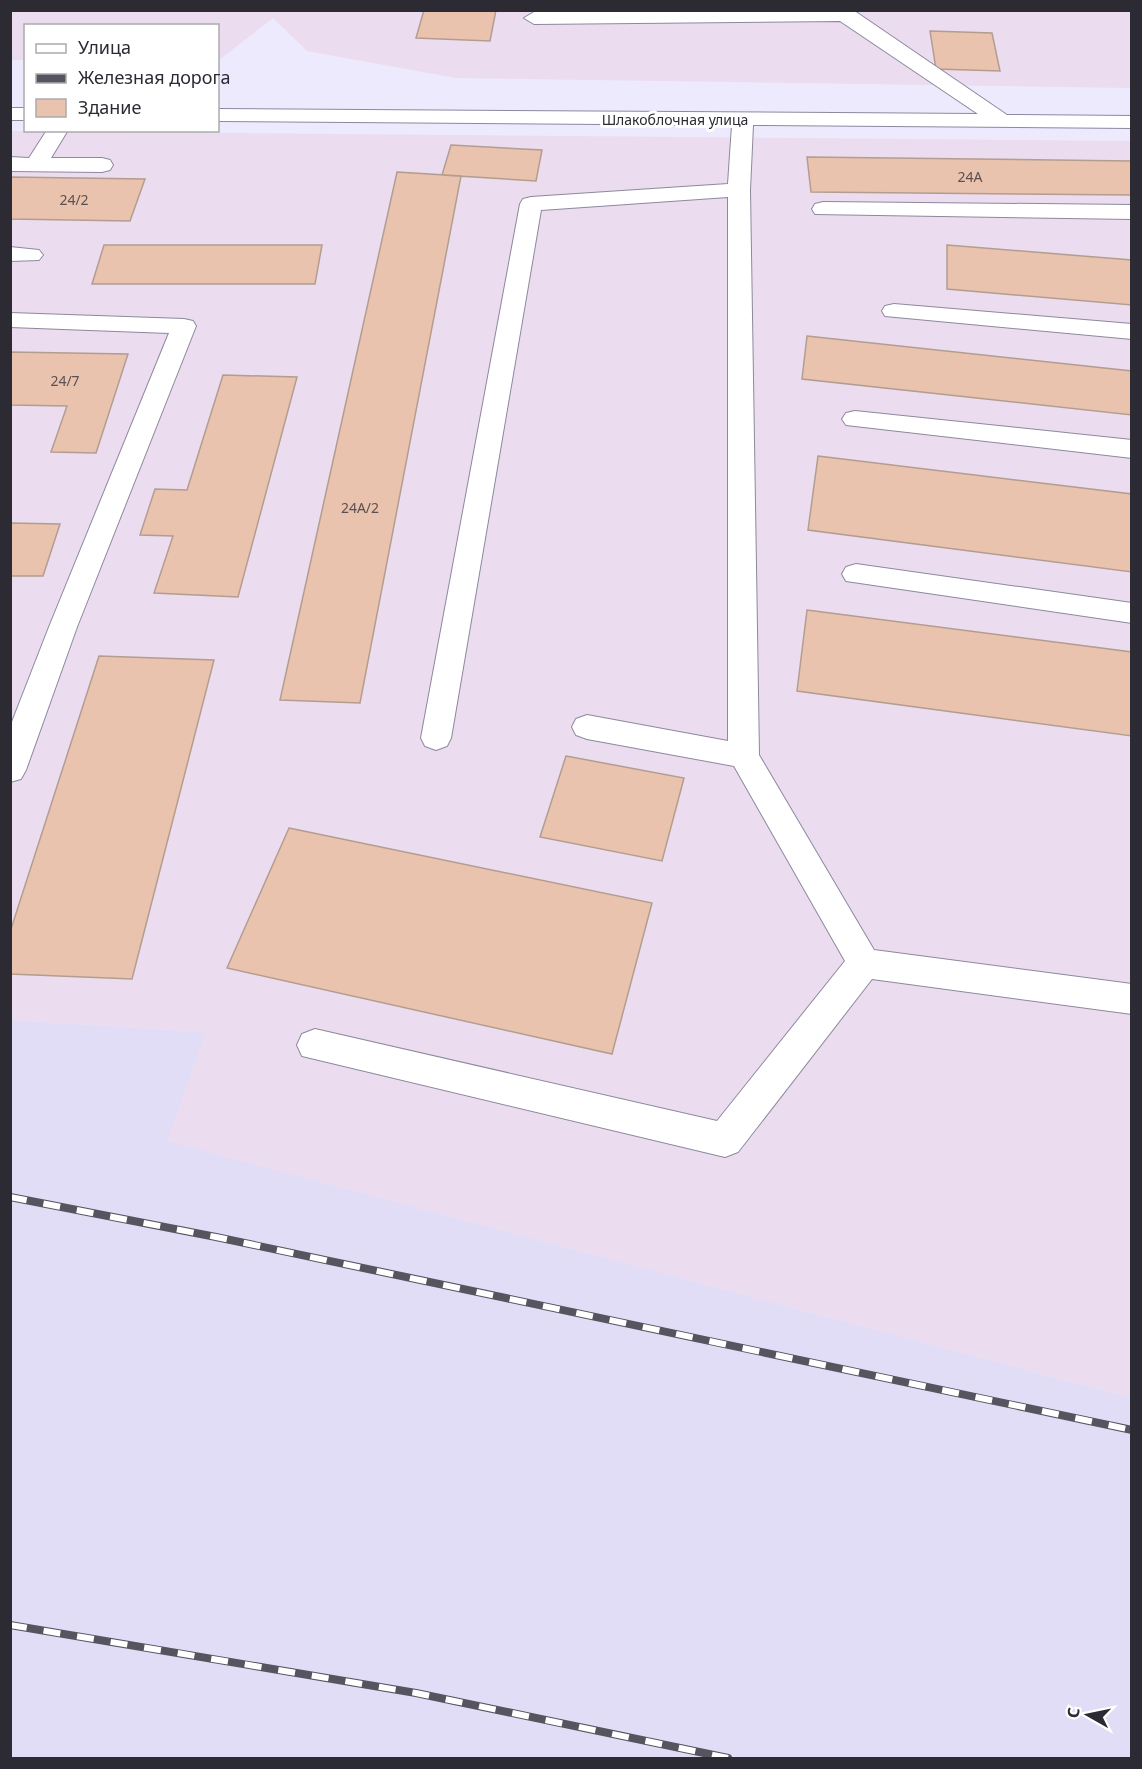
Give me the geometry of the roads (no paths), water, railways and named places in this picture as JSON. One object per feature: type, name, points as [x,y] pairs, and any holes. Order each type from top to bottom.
[{"type":"street","points":[[534,18],[844,13],[1002,121]]},
{"type":"street","name":"Шлакоблочная улица","points":[[219,115],[1131,122]]},
{"type":"street","points":[[743,119],[739,190],[744,756],[864,963]]},
{"type":"street","points":[[36,164],[57,132]]},
{"type":"street","points":[[10,164],[102,165]]},
{"type":"street","points":[[436,738],[531,204],[739,190]]},
{"type":"street","points":[[823,209],[1131,212]]},
{"type":"street","points":[[894,311],[1131,332]]},
{"type":"street","points":[[10,320],[184,326],[63,627],[10,770]]},
{"type":"street","points":[[855,419],[1131,449]]},
{"type":"street","points":[[856,574],[1131,613]]},
{"type":"street","points":[[586,727],[744,756]]},
{"type":"street","points":[[864,963],[1131,999]]},
{"type":"street","points":[[315,1045],[725,1140],[864,963]]},
{"type":"railway","points":[[10,1197],[216,1237],[1132,1430]]},
{"type":"railway","points":[[10,1625],[416,1693],[728,1758]]}]
